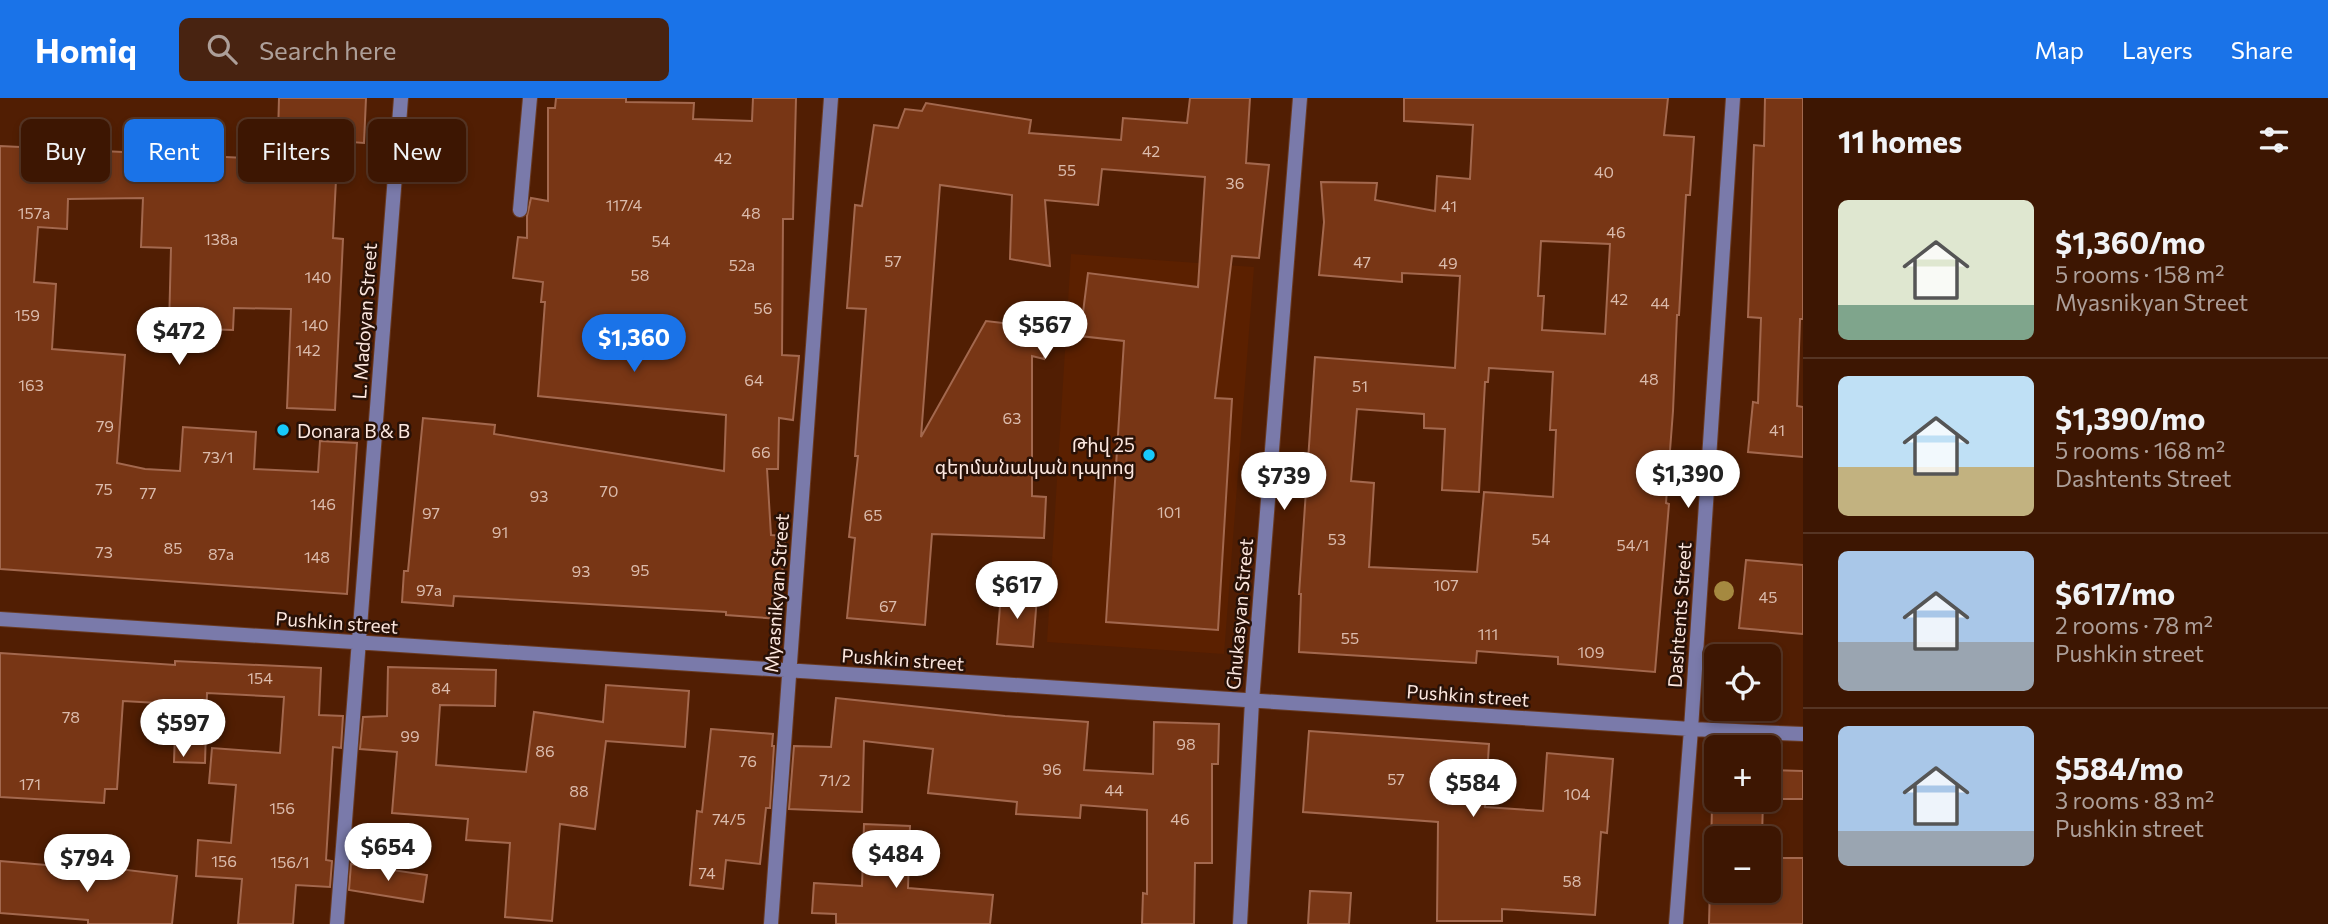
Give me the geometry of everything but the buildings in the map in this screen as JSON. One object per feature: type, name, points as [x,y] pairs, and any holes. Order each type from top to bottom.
[{"type":"street","name":"L. Madoyan Street","points":[[337,924],[401,98]]},
{"type":"street","points":[[520,210],[530,98]]},
{"type":"street","name":"Myasnikyan Street","points":[[771,924],[831,98]]},
{"type":"street","name":"Ghukasyan Street","points":[[1240,924],[1252,701],[1300,98]]},
{"type":"street","name":"Dashtents Street","points":[[1676,924],[1732,98]]},
{"type":"street","name":"Pushkin street","points":[[0,620],[1803,734]]},
{"type":"shaded area","name":"Թիվ 25 գերմանական դպրոց","points":[[1071,254],[1254,267],[1224,654],[1047,642]]},
{"type":"place","name":"Donara B & B","points":[[283,430]]},
{"type":"place","name":"Թիվ 25 գերմանական դպրոց","points":[[1149,455]]}]
